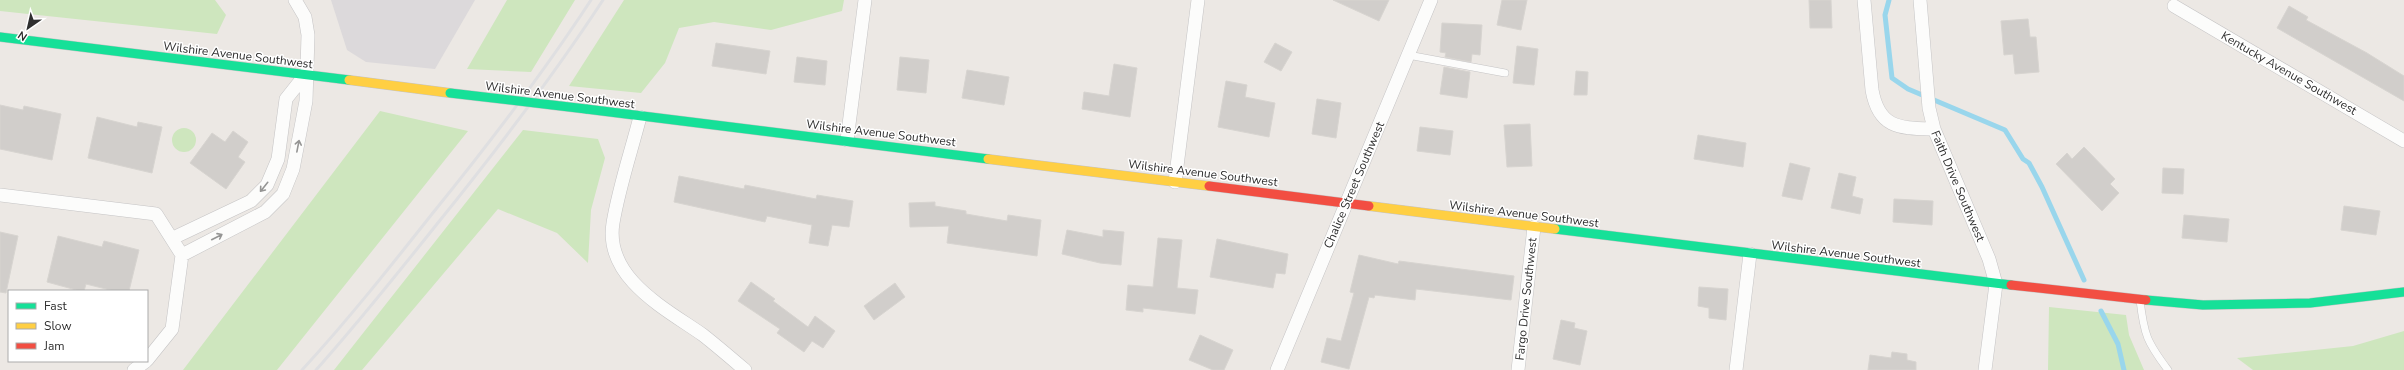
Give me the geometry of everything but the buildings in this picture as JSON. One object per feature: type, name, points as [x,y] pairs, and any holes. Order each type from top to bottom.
[{"type":"street","points":[[182,255],[266,212],[282,194],[293,169],[304,113],[308,35],[305,17],[295,0]]},
{"type":"street","points":[[847,140],[866,0]]},
{"type":"street","points":[[1175,182],[1198,0]]},
{"type":"street","name":"Chalice Street Southwest","points":[[1277,370],[1345,203],[1431,0]]},
{"type":"street","points":[[1864,0],[1872,90],[1874,103],[1882,118],[1893,125],[1905,128],[1934,129]]},
{"type":"street","name":"Faith Drive Southwest","points":[[1920,0],[1929,108],[1934,129],[1989,258],[1996,284],[1985,370]]},
{"type":"street","name":"Kentucky Avenue Southwest","points":[[2174,6],[2404,141]]},
{"type":"street","name":"Wilshire Avenue Southwest","points":[[0,37],[586,109],[640,117],[847,140],[1750,254],[2140,300],[2203,305],[2310,303],[2404,292]]},
{"type":"street","points":[[173,238],[251,201],[267,185],[278,159],[286,99],[305,75]]},
{"type":"street","points":[[640,117],[613,224],[615,250],[628,275],[643,294],[705,336],[745,370]]},
{"type":"street","points":[[0,195],[156,214],[173,238],[182,255],[172,329],[148,358]]},
{"type":"street","name":"Fargo Drive Southwest","points":[[1518,370],[1534,227]]},
{"type":"street","points":[[1736,370],[1750,254]]},
{"type":"street","points":[[134,370],[144,362]]},
{"type":"lane","points":[[1408,55],[1505,73]]},
{"type":"lane","points":[[2140,300],[2143,327],[2149,345],[2168,370]]},
{"type":"shaded area","points":[[331,0],[475,0],[435,69],[366,62],[347,50]]},
{"type":"green space","points":[[0,0],[215,0],[226,15],[217,34],[0,11]]},
{"type":"green space","points":[[507,0],[575,0],[531,72],[467,69]]},
{"type":"green space","points":[[624,0],[844,0],[842,11],[771,30],[714,22],[679,28],[665,63],[641,93],[569,86]]},
{"type":"green space","points":[[380,111],[468,131],[277,370],[183,370]]},
{"type":"green space","points":[[184,128],[189,129],[195,135],[195,145],[189,151],[184,152],[179,151],[173,145],[172,140],[173,135],[179,129]]},
{"type":"green space","points":[[523,130],[598,139],[605,158],[591,210],[588,263],[557,233],[498,209],[362,370],[334,370]]},
{"type":"green space","points":[[2049,307],[2126,315],[2129,335],[2144,370],[2048,370]]},
{"type":"green space","points":[[2404,331],[2404,370],[2253,370],[2237,358],[2353,346]]},
{"type":"waterway","points":[[1889,0],[1885,15],[1892,78],[1908,89],[2005,130],[2023,159],[2029,163],[2042,187],[2084,280]]},
{"type":"waterway","points":[[2101,311],[2118,344],[2124,370]]},
{"type":"railway","points":[[302,370],[336,332],[474,162],[534,82],[591,0]]},
{"type":"railway","points":[[316,370],[378,298],[481,169],[544,86],[603,0]]},
{"type":"traffic: fast","points":[[0,37],[349,80]]},
{"type":"traffic: fast","points":[[450,93],[586,109]]},
{"type":"traffic: fast","points":[[586,109],[988,159]]},
{"type":"traffic: fast","points":[[1555,229],[2011,285]]},
{"type":"traffic: fast","points":[[2146,300],[2203,305],[2310,303],[2404,292]]},
{"type":"traffic: slow","points":[[349,80],[450,93]]},
{"type":"traffic: slow","points":[[988,159],[1209,186]]},
{"type":"traffic: slow","points":[[1369,206],[1555,229]]},
{"type":"traffic: jam","points":[[1209,186],[1369,206]]},
{"type":"traffic: jam","points":[[2011,285],[2146,300]]}]
